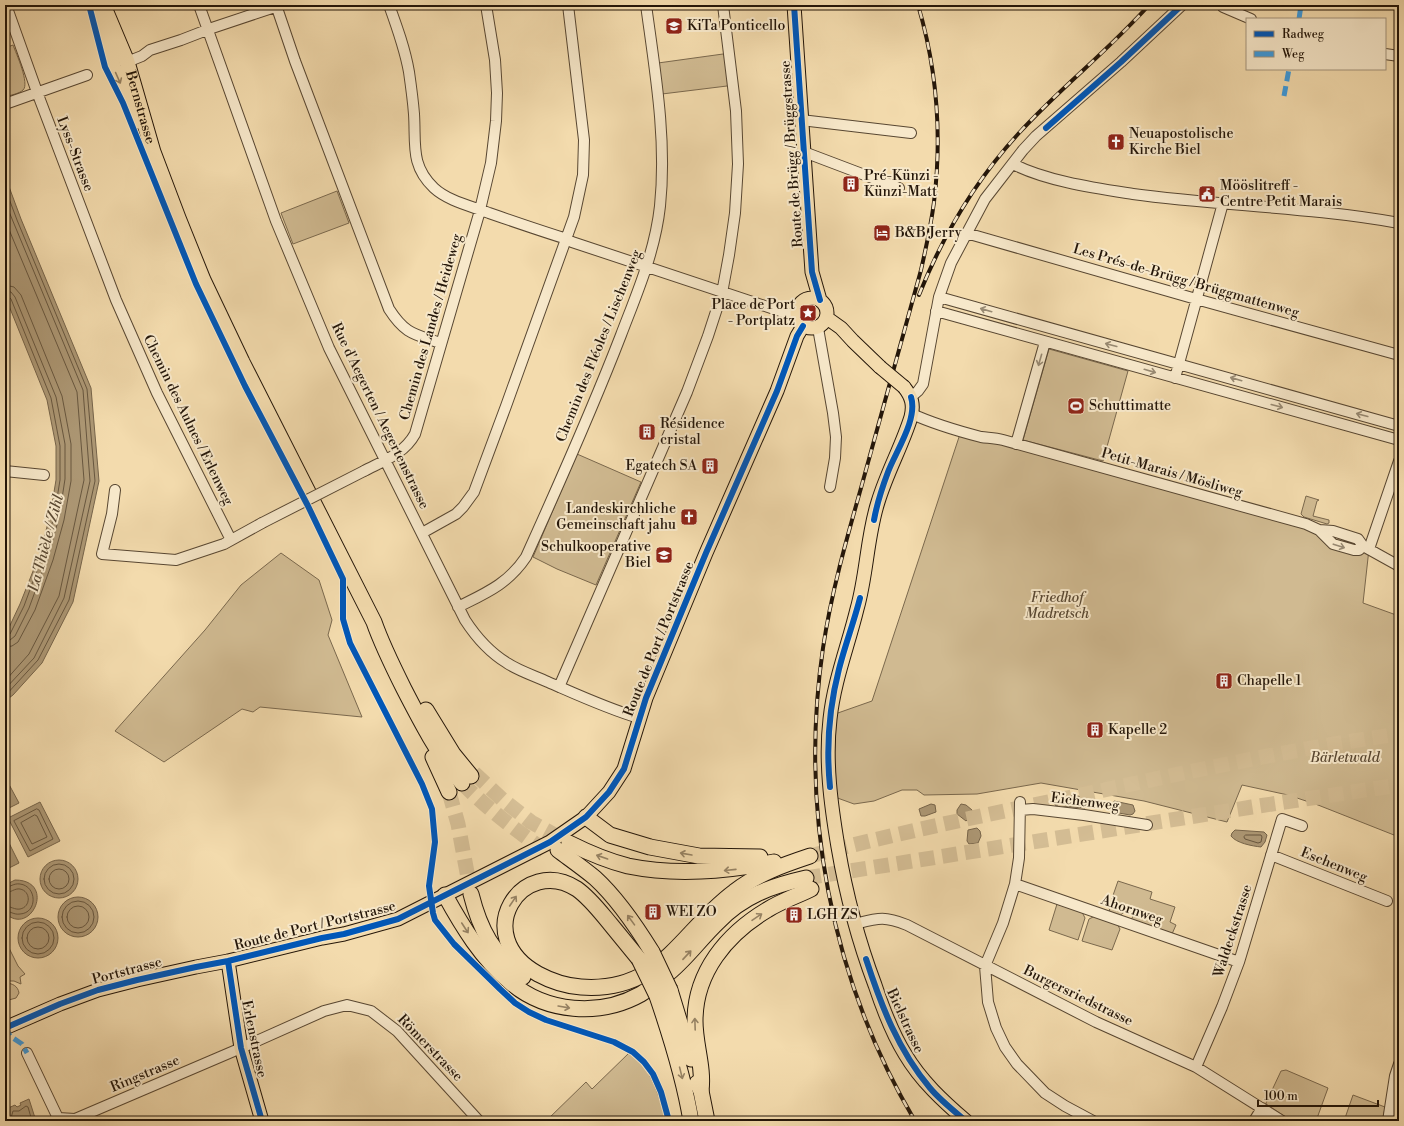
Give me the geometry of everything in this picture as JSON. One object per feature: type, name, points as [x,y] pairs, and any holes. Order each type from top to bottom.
[{"type":"highway","name":"Bernstrasse","points":[[96,5],[114,69],[153,152]]},
{"type":"highway","name":"Bernstrasse","points":[[103,5],[128,62],[146,122],[153,152]]},
{"type":"highway","points":[[105,41],[116,54],[128,62]]},
{"type":"highway","points":[[153,152],[180,224],[220,318],[309,495],[374,622],[386,639],[441,736],[469,777],[436,749],[381,643],[374,622]]},
{"type":"highway","points":[[413,706],[424,738],[449,792]]},
{"type":"highway","points":[[590,813],[610,835],[650,847],[699,856],[752,858],[809,853]]},
{"type":"highway","points":[[702,1091],[696,1081],[688,1048],[662,989],[625,912],[607,890],[559,849],[592,853],[628,866],[676,872],[712,872],[736,869],[809,853]]},
{"type":"highway","points":[[646,955],[583,894],[567,884],[549,881],[532,884],[517,895],[508,909],[505,927],[507,941],[513,953],[523,965],[544,977],[570,986],[591,988],[609,986],[627,982],[661,964],[720,902],[762,874],[809,853]]},
{"type":"highway","points":[[691,1121],[662,989],[666,976],[682,961],[718,921],[748,898],[776,885],[809,883],[768,909],[733,935],[710,964],[702,981],[696,1001],[695,1022],[703,1080],[702,1091],[707,1121]]},
{"type":"highway","points":[[471,894],[481,926],[497,952],[505,962],[524,977],[541,986],[567,995],[597,997],[662,989]]},
{"type":"highway","points":[[445,895],[474,941],[493,966],[518,988],[543,1002],[569,1008],[600,1008],[614,1005],[641,994],[662,989]]},
{"type":"main road","name":"Route de Brügg / Brüggstrasse","points":[[794,5],[812,272],[820,300]]},
{"type":"main road","name":"Route de Brügg / Brüggstrasse","points":[[803,300],[812,272]]},
{"type":"main road","points":[[822,323],[828,314],[826,306],[820,300],[812,298],[803,300],[798,307],[800,320],[808,328],[822,323],[841,328],[907,392],[913,406],[912,414]]},
{"type":"main road","name":"Route de Port / Portstrasse","points":[[228,961],[377,926],[398,919],[550,842],[590,813],[609,792],[624,769],[646,698],[777,391],[797,336],[800,320]]},
{"type":"main road","name":"Bielstrasse","points":[[912,414],[877,503],[862,590],[836,685],[829,734],[828,771],[839,854],[855,924],[870,973],[886,1016],[905,1054],[931,1089],[966,1121]]},
{"type":"main road","name":"Portstrasse","points":[[5,1028],[36,1014],[98,990],[144,978],[228,961]]},
{"type":"main road","name":"Erlenstrasse","points":[[228,961],[241,1048],[262,1121]]},
{"type":"street","name":"Lyss-Strasse","points":[[6,5],[37,92],[121,312]]},
{"type":"street","points":[[199,5],[207,30]]},
{"type":"street","points":[[389,5],[402,43],[409,72],[414,114],[414,152],[419,168],[428,182],[440,193],[446,197],[479,210],[567,239],[647,268],[792,315],[800,320]]},
{"type":"street","name":"Chemin des Landes / Heideweg","points":[[115,490],[112,514],[102,554],[176,560],[217,547],[385,460],[396,454],[407,445],[415,434],[491,163],[496,121],[497,93],[495,60],[486,5]]},
{"type":"street","points":[[422,533],[456,514],[474,492],[567,239],[578,201],[584,162],[583,128],[568,5]]},
{"type":"street","name":"Chemin des Fléoles / Lischenweg","points":[[458,607],[499,586],[515,571],[526,557],[612,359],[647,268],[657,229],[663,162],[658,97],[646,5]]},
{"type":"street","points":[[559,687],[687,392],[708,336],[722,292],[734,220],[738,164],[736,108],[723,5]]},
{"type":"street","points":[[907,392],[918,391],[923,384],[939,297],[951,263],[985,198],[1023,150],[1182,5]]},
{"type":"street","points":[[128,62],[142,56],[150,50],[278,6],[295,61],[389,309],[401,325],[410,332],[440,343]]},
{"type":"street","points":[[1223,7],[1249,18]]},
{"type":"street","name":"Rue d'Aegerten / Aegertenstrasse","points":[[207,30],[276,220],[329,348],[458,607],[471,630],[479,640],[508,664],[559,687],[639,718]]},
{"type":"street","points":[[1386,54],[1399,56]]},
{"type":"street","points":[[5,104],[87,75]]},
{"type":"street","points":[[802,120],[911,133]]},
{"type":"street","points":[[804,152],[899,188]]},
{"type":"street","points":[[1012,164],[1036,173],[1095,188],[1171,199],[1334,214],[1399,223]]},
{"type":"street","points":[[1175,378],[1223,203]]},
{"type":"street","name":"Les Prés-de-Brügg / Brüggmattenweg","points":[[966,234],[1399,356]]},
{"type":"street","points":[[939,297],[1399,426]]},
{"type":"street","points":[[936,311],[1399,440]]},
{"type":"street","name":"Chemin des Aulnes / Erlenweg","points":[[121,312],[157,392],[231,540]]},
{"type":"street","points":[[822,323],[836,436],[835,458],[830,487]]},
{"type":"street","points":[[1016,444],[1045,342]]},
{"type":"street","name":"Petit-Marais / Mösliweg","points":[[912,414],[960,431],[995,438],[1306,524],[1319,530],[1334,544],[1354,550],[1366,548]]},
{"type":"street","points":[[1399,461],[1366,548],[1399,566]]},
{"type":"street","points":[[5,471],[44,475]]},
{"type":"street","name":"Eichenweg","points":[[1015,884],[1019,858],[1020,806],[1033,809],[1084,814],[1147,825]]},
{"type":"street","name":"Waldeckstrasse","points":[[1196,1068],[1239,962],[1282,819],[1302,826]]},
{"type":"street","name":"Eschenweg","points":[[1271,855],[1387,901]]},
{"type":"street","points":[[1015,884],[1003,923],[985,966],[988,1002],[996,1028],[1005,1047],[1017,1064],[1045,1093],[1093,1121]]},
{"type":"street","name":"Ahornweg","points":[[1015,884],[1239,962]]},
{"type":"street","name":"Burgersriedstrasse","points":[[855,924],[885,918],[896,921],[1096,1022],[1196,1068],[1282,1121]]},
{"type":"street","name":"Römerstrasse","points":[[241,1048],[324,1011],[347,1005],[371,1011],[397,1031],[480,1121]]},
{"type":"street","name":"Ringstrasse","points":[[27,1053],[58,1118],[75,1119],[241,1048]]},
{"type":"street","points":[[1388,1121],[1399,1064]]},
{"type":"street","points":[[1254,1121],[1262,1108]]},
{"type":"green space","points":[[13,45],[24,75],[25,87],[19,92],[5,97],[5,48]]},
{"type":"green space","points":[[723,54],[726,56],[729,83],[727,86],[662,94],[658,63]]},
{"type":"green space","points":[[337,191],[349,223],[293,244],[281,213]]},
{"type":"green space","name":"Schuttimatte","points":[[1049,349],[1128,371],[1103,461],[1023,440]]},
{"type":"green space","name":"Friedhof Madretsch","points":[[961,431],[1306,524],[1327,538],[1369,549],[1363,603],[1399,616],[1399,837],[1318,805],[1288,795],[1242,785],[1227,822],[1144,801],[1041,783],[977,794],[924,795],[917,790],[902,790],[874,801],[854,804],[832,796],[835,714],[872,701]]},
{"type":"green space","points":[[577,454],[641,482],[596,585],[557,569],[533,557]]},
{"type":"green space","points":[[1306,496],[1319,500],[1317,501],[1313,516],[1329,520],[1329,523],[1327,524],[1304,517],[1301,514]]},
{"type":"green space","points":[[281,553],[319,580],[332,620],[328,635],[362,717],[260,707],[253,712],[242,709],[164,762],[115,731],[205,630],[241,585]]},
{"type":"green space","points":[[1118,881],[1152,892],[1150,899],[1175,907],[1170,922],[1176,925],[1172,934],[1131,920],[1134,914],[1132,913],[1125,912],[1120,916],[1110,913],[1109,907]]},
{"type":"green space","points":[[1057,904],[1082,912],[1085,918],[1078,940],[1049,930]]},
{"type":"green space","points":[[1095,916],[1117,924],[1120,929],[1112,950],[1082,941],[1089,919]]},
{"type":"green space","points":[[5,940],[18,966],[25,974],[20,977],[21,984],[14,981],[5,981]]},
{"type":"green space","points":[[5,983],[12,984],[17,988],[19,993],[16,998],[5,1001]]},
{"type":"green space","points":[[630,1052],[644,1066],[654,1084],[666,1121],[546,1121],[586,1082],[592,1089]]},
{"type":"green space","points":[[1286,1070],[1328,1088],[1316,1121],[1292,1121],[1266,1104],[1281,1071]]},
{"type":"green space","points":[[1353,1095],[1385,1107],[1383,1121],[1344,1121]]},
{"type":"water","name":"La Thièle / Zihl","points":[[5,176],[21,219],[91,388],[99,481],[73,602],[42,663],[13,695],[5,701],[5,636],[20,604],[39,556],[50,516],[56,480],[56,446],[47,400],[5,296]]},
{"type":"water","points":[[5,777],[19,803],[5,810]]},
{"type":"water","points":[[1056,794],[1086,797],[1088,803],[1085,808],[1056,806],[1054,803],[1054,797]]},
{"type":"water","points":[[1114,801],[1133,805],[1135,811],[1130,815],[1113,812],[1111,808]]},
{"type":"water","points":[[40,802],[60,841],[28,857],[8,818]]},
{"type":"water","points":[[931,804],[935,805],[936,812],[921,816],[919,809]]},
{"type":"water","points":[[961,804],[966,805],[972,810],[973,815],[966,821],[957,814],[957,810]]},
{"type":"water","points":[[977,828],[980,831],[981,836],[978,843],[969,844],[967,841],[968,830]]},
{"type":"water","points":[[1235,830],[1264,832],[1267,835],[1265,842],[1261,847],[1257,847],[1244,844],[1233,838],[1231,836]]},
{"type":"water","points":[[5,835],[19,863],[5,870]]},
{"type":"water","points":[[55,860],[63,860],[73,865],[77,872],[77,886],[73,893],[63,898],[55,898],[45,893],[43,890],[40,883],[40,875],[45,865],[48,863]]},
{"type":"water","points":[[15,880],[28,882],[35,889],[37,897],[36,906],[31,914],[23,918],[15,919],[5,913],[5,885]]},
{"type":"water","points":[[78,897],[86,899],[92,903],[96,909],[98,917],[96,925],[92,931],[86,935],[78,937],[70,935],[64,931],[60,925],[58,917],[60,909],[64,903],[70,899]]},
{"type":"water","points":[[38,918],[52,924],[58,938],[52,952],[38,958],[24,952],[18,938],[24,924]]},
{"type":"water","points":[[29,1099],[36,1121],[5,1121],[5,1116],[8,1116],[6,1109],[15,1105],[17,1107],[21,1105],[20,1103]]},
{"type":"tunnel","points":[[810,856],[946,824],[1200,770],[1279,754],[1399,734]]},
{"type":"tunnel","points":[[474,773],[503,800],[531,822],[569,843]]},
{"type":"tunnel","points":[[462,783],[504,820],[550,854]]},
{"type":"tunnel","points":[[806,878],[1399,785]]},
{"type":"tunnel","points":[[449,792],[458,824],[471,894]]},
{"type":"railway","points":[[915,1121],[886,1067],[862,1010],[843,952],[828,892],[819,832],[815,771],[817,709],[823,648],[830,608],[844,548],[921,270],[934,202],[938,152],[934,78],[930,54],[918,5]]},
{"type":"railway","points":[[919,295],[928,273],[950,230],[974,190],[1003,151],[1035,116],[1117,38],[1149,5]]},
{"type":"marked path","points":[[1299,18],[1301,5]]},
{"type":"marked path","points":[[1284,96],[1289,70]]},
{"type":"marked path","points":[[5,1027],[10,1036],[22,1044],[27,1053]]},
{"type":"marked path","points":[[55,1121],[58,1118]]},
{"type":"cycle path","points":[[89,5],[105,67],[123,103],[196,284],[245,386],[308,506],[343,579],[343,619],[350,643],[422,784],[432,809],[435,842],[429,886],[435,920],[454,944],[515,1003],[546,1020],[614,1042],[633,1052],[644,1062],[653,1074],[661,1092],[669,1121]]},
{"type":"cycle path","points":[[794,5],[812,272],[820,300]]},
{"type":"cycle path","points":[[1046,128],[1121,62],[1182,5]]},
{"type":"cycle path","points":[[5,1028],[60,1004],[98,990],[344,934],[398,919],[550,842],[586,817],[609,792],[624,769],[646,698],[706,553],[777,391],[797,336],[803,326]]},
{"type":"cycle path","points":[[874,520],[886,478],[909,425],[912,406],[911,397]]},
{"type":"cycle path","points":[[830,787],[828,742],[833,698],[841,660],[860,598]]},
{"type":"cycle path","points":[[866,959],[884,1010],[909,1058],[934,1092],[966,1121]]},
{"type":"cycle path","points":[[228,961],[241,1048],[262,1121]]},
{"type":"place","name":"KiTa Ponticello","points":[[674,26]]},
{"type":"place","name":"Neuapostolische Kirche Biel","points":[[1116,142]]},
{"type":"place","name":"Pré-Künzi - Künzi-Matt","points":[[851,184]]},
{"type":"place","name":"Mööslitreff - Centre Petit Marais","points":[[1207,194]]},
{"type":"place","name":"B&B Jerry","points":[[882,233]]},
{"type":"place","name":"Place de Port - Portplatz","points":[[808,313]]},
{"type":"place","name":"Schuttimatte","points":[[1076,406]]},
{"type":"place","name":"Résidence cristal","points":[[647,432]]},
{"type":"place","name":"Egatech SA","points":[[710,466]]},
{"type":"place","name":"Landeskirchliche Gemeinschaft jahu","points":[[689,517]]},
{"type":"place","name":"Schulkooperative Biel","points":[[664,555]]},
{"type":"place","name":"Chapelle 1","points":[[1224,681]]},
{"type":"place","name":"Kapelle 2","points":[[1095,730]]},
{"type":"place","name":"WEI ZO","points":[[653,912]]},
{"type":"place","name":"LGH ZS","points":[[794,915]]},
{"type":"park label","name":"Bärletwald","points":[[1345,758]]}]
